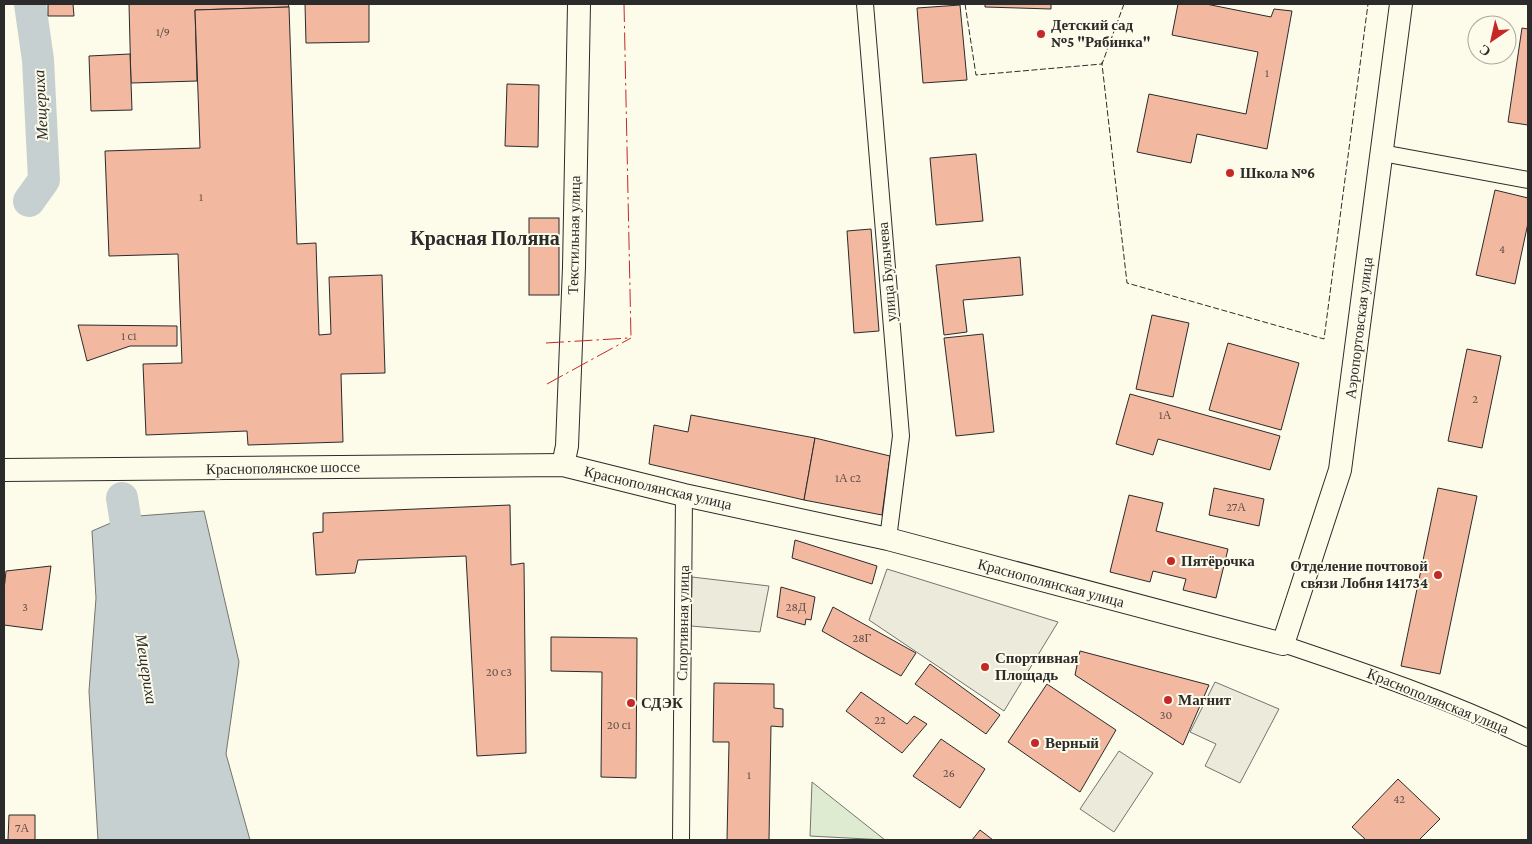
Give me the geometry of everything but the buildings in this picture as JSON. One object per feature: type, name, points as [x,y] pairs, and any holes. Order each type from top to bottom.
[{"type":"street","name":"Текстильная улица","points":[[563,465],[567,446],[574,267],[579,4]]},
{"type":"street","name":"улица Булычева","points":[[865,4],[901,436],[888,539]]},
{"type":"street","name":"Аэропортовская улица","points":[[1283,644],[1340,470],[1401,4]]},
{"type":"street","points":[[1382,153],[1528,180]]},
{"type":"street","name":"Краснополянское шоссе","points":[[4,470],[563,465]]},
{"type":"street","name":"Краснополянская улица","points":[[563,465],[684,495],[888,539],[1283,644],[1473,712],[1528,738]]},
{"type":"street","name":"Спортивная улица","points":[[681,840],[684,495]]},
{"type":"green space","points":[[812,782],[885,840],[810,836]]},
{"type":"shaded area","name":"Спортивная Площадь","points":[[887,569],[1058,622],[1004,711],[869,620]]},
{"type":"shaded area","points":[[692,577],[769,586],[760,632],[691,626]]},
{"type":"shaded area","points":[[1215,682],[1279,709],[1240,783],[1205,766],[1216,744],[1190,732]]},
{"type":"shaded area","points":[[1119,751],[1153,773],[1114,832],[1080,809]]},
{"type":"water","points":[[204,511],[239,662],[226,754],[250,840],[98,840],[89,691],[96,598],[92,531],[125,517]]},
{"type":"waterway","name":"Мещериха","points":[[29,201],[44,180],[38,60],[30,4]]},
{"type":"waterway","name":"Мещериха","points":[[122,498],[132,561]]},
{"type":"fence","points":[[965,4],[976,75],[1102,64],[1102,62]]},
{"type":"fence","points":[[1124,4],[1102,64],[1127,283],[1324,339],[1368,4]]},
{"type":"power","points":[[624,4],[631,338]]},
{"type":"power","points":[[546,343],[629,338]]},
{"type":"power","points":[[547,384],[631,338]]},
{"type":"place","name":"Детский сад №5 \"Рябинка\"","points":[[1041,34]]},
{"type":"place","name":"Школа №6","points":[[1230,173]]},
{"type":"place","name":"Пятёрочка","points":[[1171,561]]},
{"type":"place","name":"Отделение почтовой связи Лобня 141734","points":[[1438,575]]},
{"type":"place","name":"Спортивная Площадь","points":[[985,667]]},
{"type":"place","name":"Магнит","points":[[1168,700]]},
{"type":"place","name":"СДЭК","points":[[631,703]]},
{"type":"place","name":"Верный","points":[[1035,743]]},
{"type":"district","name":"Красная Поляна","points":[[485,238]]}]
